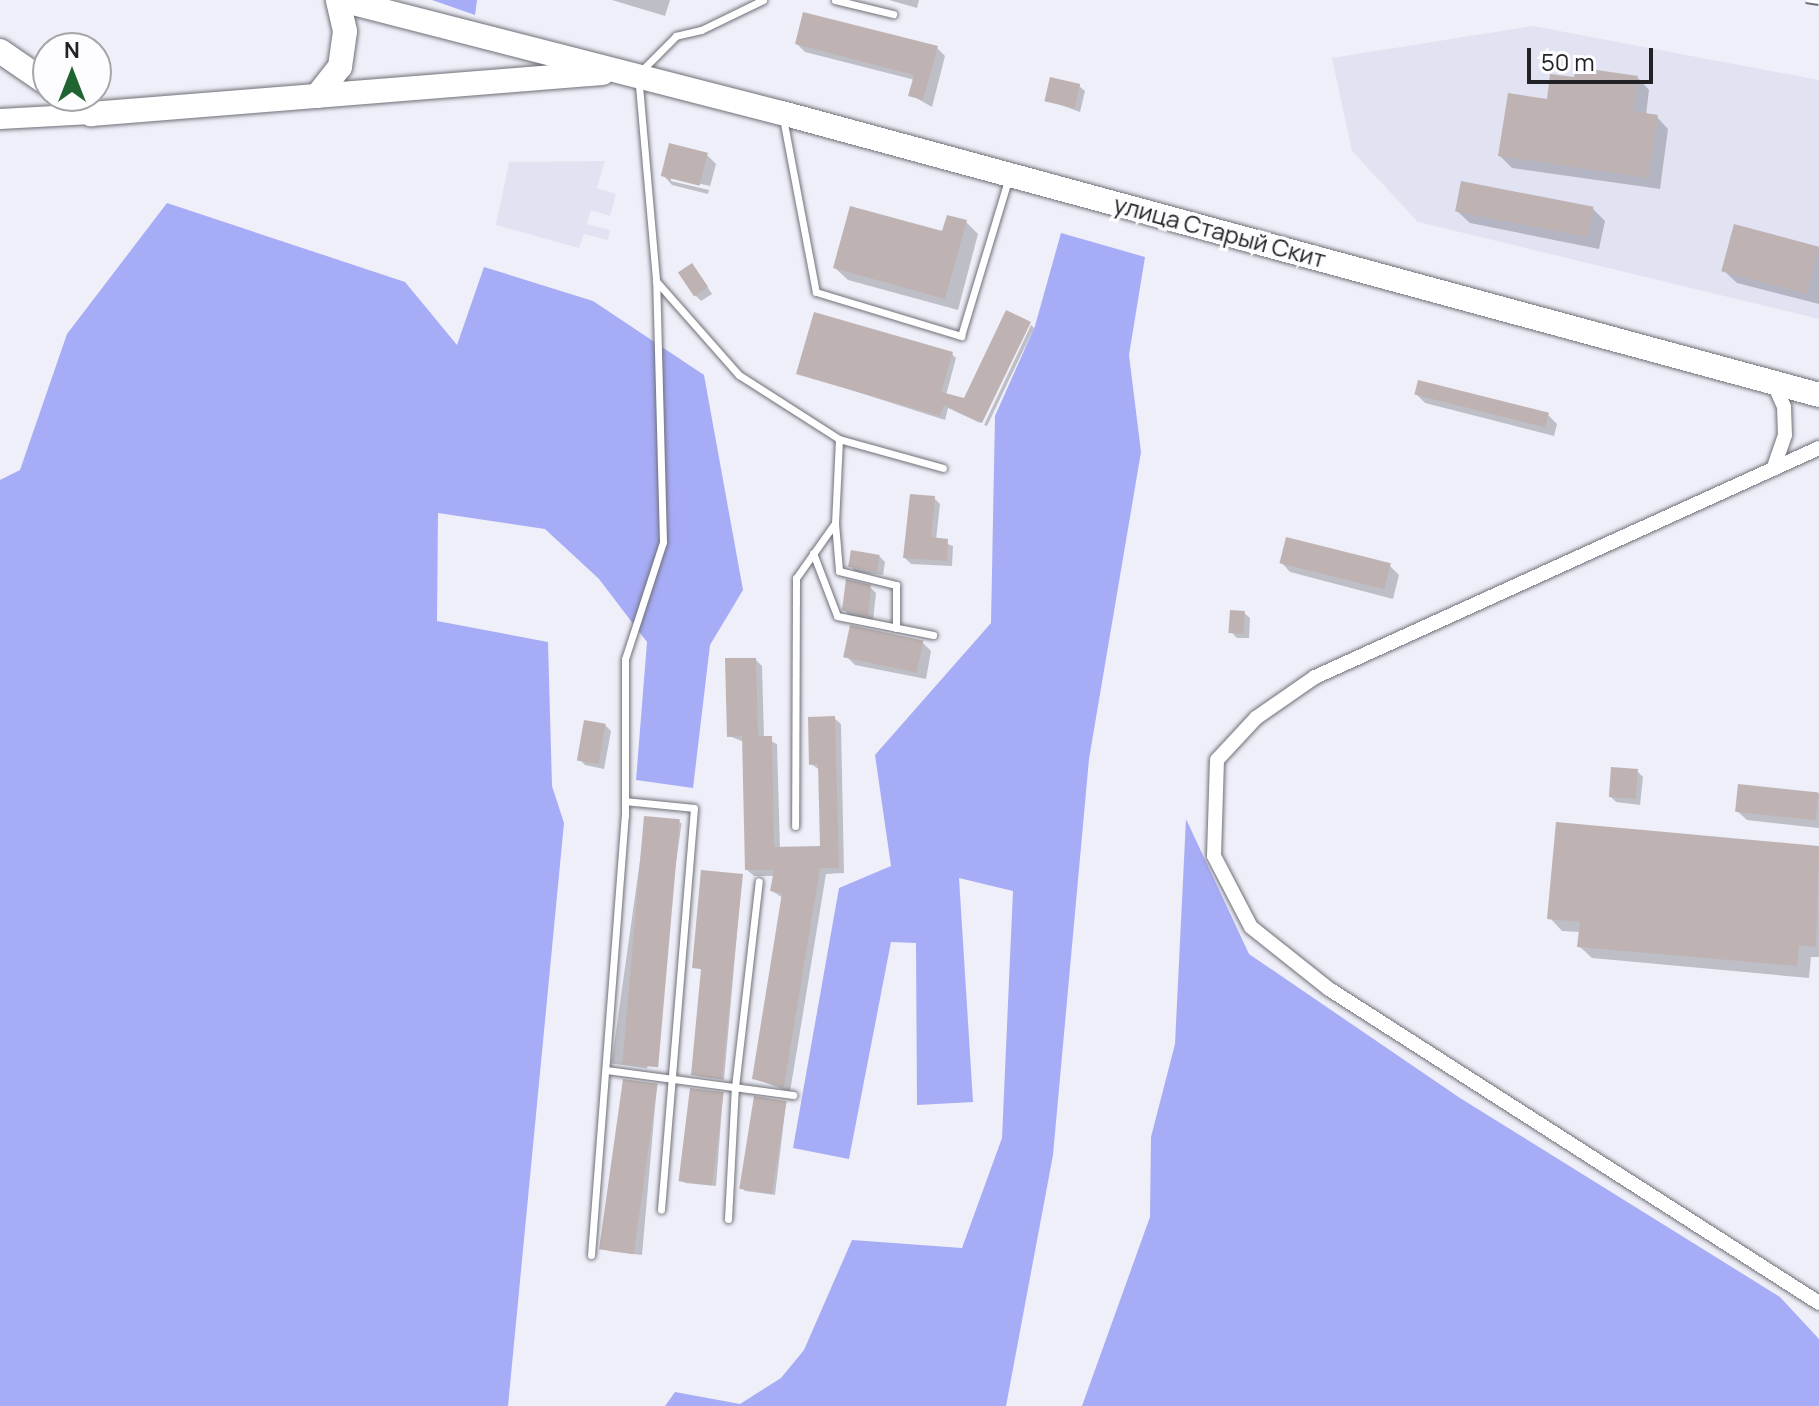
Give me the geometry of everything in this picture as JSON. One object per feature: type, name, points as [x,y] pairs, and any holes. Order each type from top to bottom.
[{"type":"highway","name":"улица Старый Скит","points":[[339,0],[782,113],[1819,395]]},
{"type":"highway","points":[[317,96],[340,67],[345,31],[339,0]]},
{"type":"highway","points":[[0,51],[32,73]]},
{"type":"highway","points":[[88,112],[630,73]]},
{"type":"main road","points":[[0,119],[91,114]]},
{"type":"street","points":[[1773,382],[1784,407],[1785,435],[1773,469]]},
{"type":"street","points":[[1819,448],[1315,677],[1256,718],[1217,760],[1214,856],[1251,927],[1329,989],[1819,1303]]},
{"type":"lane","points":[[591,1255],[625,801],[625,659],[663,542],[656,281],[630,73],[676,36],[701,30],[763,0]]},
{"type":"lane","points":[[835,0],[893,14]]},
{"type":"lane","points":[[782,113],[816,292],[961,336],[1010,174]]},
{"type":"lane","points":[[656,281],[739,375],[839,439],[943,468]]},
{"type":"lane","points":[[839,439],[835,523],[839,571],[896,585],[896,628]]},
{"type":"lane","points":[[795,826],[796,578],[835,523]]},
{"type":"lane","points":[[813,553],[837,616],[933,635]]},
{"type":"lane","points":[[625,801],[694,808],[669,1077],[661,1210]]},
{"type":"lane","points":[[728,1219],[735,1087],[759,881]]},
{"type":"lane","points":[[606,1070],[793,1095]]},
{"type":"shaded area","points":[[432,0],[477,0],[475,15]]},
{"type":"shaded area","points":[[1533,26],[1819,80],[1819,319],[1418,222],[1352,151],[1332,58]]},
{"type":"shaded area","points":[[605,161],[597,188],[616,194],[610,216],[591,210],[587,224],[610,230],[608,240],[584,234],[579,248],[496,225],[509,162]]},
{"type":"shaded area","points":[[167,203],[405,282],[457,345],[484,267],[593,301],[704,375],[743,590],[710,645],[693,788],[636,780],[647,642],[599,579],[545,529],[438,513],[437,621],[548,642],[552,786],[564,823],[508,1406],[0,1406],[0,480],[20,470],[67,334]]},
{"type":"shaded area","points":[[1061,233],[1145,257],[1129,355],[1141,452],[1089,759],[1053,1155],[1006,1406],[665,1406],[675,1392],[740,1404],[781,1378],[804,1350],[852,1240],[962,1248],[1002,1138],[1013,891],[959,878],[973,1102],[917,1105],[916,943],[891,942],[849,1159],[793,1148],[839,888],[891,866],[875,755],[991,623],[995,416],[1035,326]]},
{"type":"shaded area","points":[[1186,819],[1249,954],[1460,1098],[1780,1297],[1819,1339],[1819,1406],[1082,1406],[1150,1217],[1151,1137],[1175,1044]]},
{"type":"building","points":[[803,12],[938,46],[923,100],[908,96],[914,75],[795,44]]},
{"type":"building","points":[[1576,67],[1638,76],[1633,111],[1658,115],[1648,178],[1498,156],[1508,93],[1547,99],[1550,74],[1574,77]]},
{"type":"building","points":[[1050,77],[1080,84],[1075,108],[1044,101]]},
{"type":"building","points":[[669,143],[708,153],[700,186],[661,176]]},
{"type":"building","points":[[1461,181],[1594,207],[1588,237],[1455,211]]},
{"type":"building","points":[[850,206],[942,231],[947,215],[967,220],[945,299],[833,268]]},
{"type":"building","points":[[1734,224],[1819,247],[1806,294],[1721,271]]},
{"type":"building","points":[[692,263],[708,287],[694,297],[678,273]]},
{"type":"building","points":[[1006,310],[1031,322],[982,423],[944,405],[940,416],[796,374],[814,312],[953,352],[941,392],[964,398]]},
{"type":"building","points":[[1418,380],[1549,413],[1545,427],[1414,395]]},
{"type":"building","points":[[910,494],[935,496],[931,537],[948,539],[947,561],[903,558]]},
{"type":"building","points":[[1286,537],[1391,563],[1384,589],[1279,563]]},
{"type":"building","points":[[851,550],[880,555],[877,572],[848,567]]},
{"type":"building","points":[[846,579],[871,585],[868,616],[842,610]]},
{"type":"building","points":[[1230,610],[1245,611],[1243,634],[1228,633]]},
{"type":"building","points":[[850,625],[923,641],[916,673],[843,657]]},
{"type":"building","points":[[725,658],[756,658],[758,736],[772,736],[774,847],[820,846],[818,764],[809,765],[808,717],[835,716],[839,868],[820,868],[784,1087],[752,1079],[782,893],[770,891],[774,870],[745,870],[742,736],[727,737]]},
{"type":"building","points":[[584,720],[606,724],[599,764],[577,760]]},
{"type":"building","points":[[1611,767],[1638,769],[1636,799],[1609,797]]},
{"type":"building","points":[[1738,784],[1819,792],[1816,820],[1735,812]]},
{"type":"building","points":[[644,816],[680,819],[658,1067],[622,1064]]},
{"type":"building","points":[[1556,822],[1819,846],[1816,947],[1799,945],[1797,966],[1577,947],[1580,922],[1547,919]]},
{"type":"building","points":[[701,870],[743,874],[722,1079],[691,1075],[701,969],[692,968]]},
{"type":"building","points":[[623,1079],[658,1084],[634,1254],[599,1249]]},
{"type":"building","points":[[690,1088],[724,1092],[712,1185],[679,1181]]},
{"type":"building","points":[[754,1096],[787,1101],[772,1194],[739,1189]]},
{"type":"railway","points":[[1806,0],[1819,2]]}]
